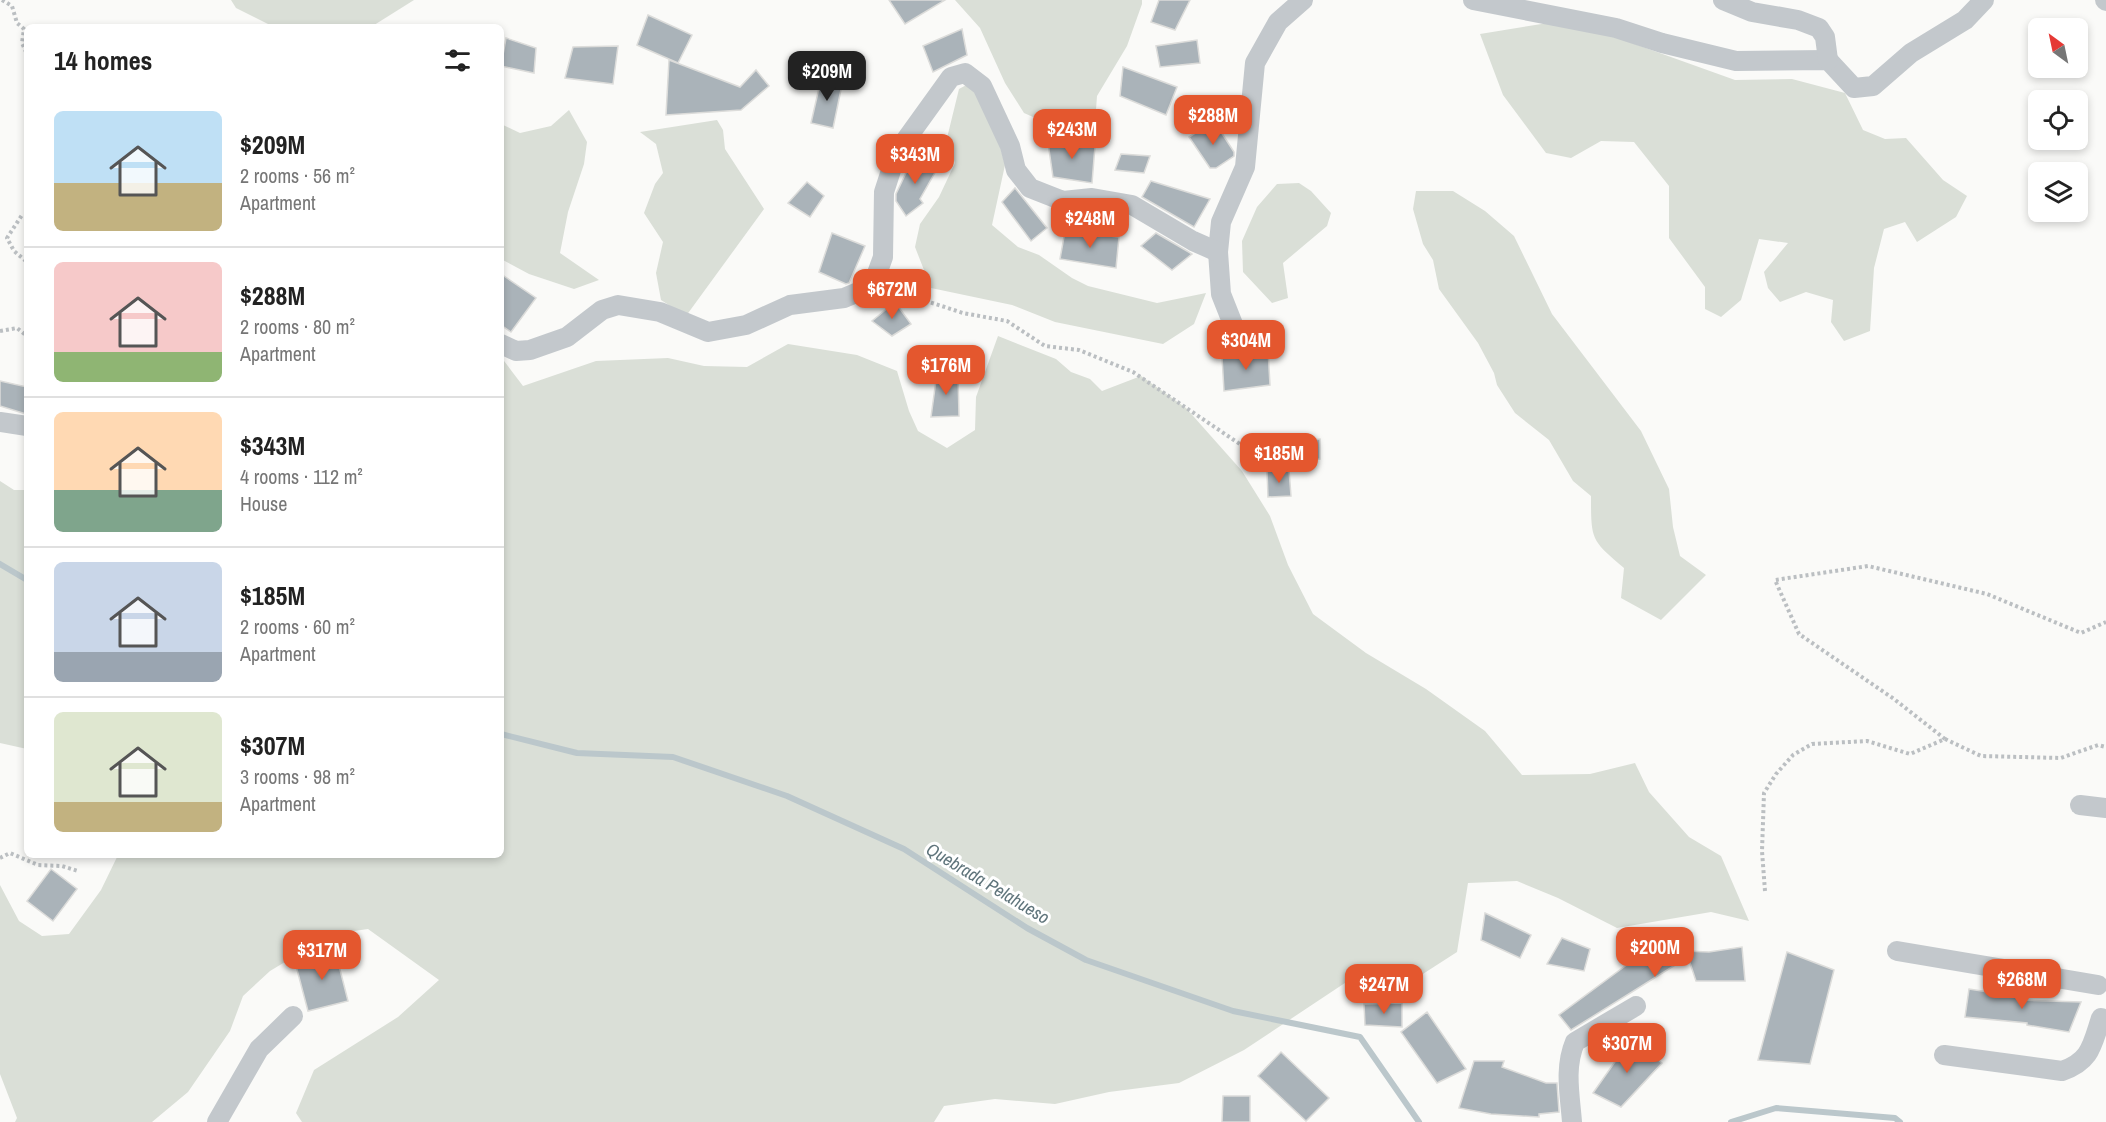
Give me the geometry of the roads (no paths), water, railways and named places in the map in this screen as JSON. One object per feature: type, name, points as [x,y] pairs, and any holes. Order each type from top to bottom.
[{"type":"street","points":[[1240,342],[1221,294],[1218,252],[1221,222],[1245,167],[1255,63],[1278,22],[1303,0]]},
{"type":"street","points":[[1473,0],[1616,28],[1662,43],[1736,61],[1828,60]]},
{"type":"street","points":[[1723,0],[1752,12],[1797,20],[1819,28],[1825,37],[1828,60],[1854,88],[1873,86],[1911,53],[1965,20],[1984,0]]},
{"type":"street","points":[[504,345],[516,351],[530,350],[567,337],[602,310],[618,305],[660,312],[708,332],[746,325],[790,304],[844,298],[863,290],[875,279],[883,257],[884,192],[897,152],[951,77],[965,74],[982,86],[1010,146],[1016,170],[1030,188],[1063,201],[1092,198],[1132,205],[1193,241],[1218,252]]},
{"type":"street","points":[[0,422],[24,426]]},
{"type":"street","points":[[2080,805],[2106,808]]},
{"type":"street","points":[[1897,951],[2102,980],[2098,1008],[2103,1021],[2088,1056],[2076,1066],[2062,1071],[1944,1055]]},
{"type":"street","points":[[1572,1122],[1568,1071],[1570,1053],[1575,1042],[1636,1006]]},
{"type":"street","points":[[217,1122],[259,1049],[293,1016]]},
{"type":"waterway","name":"Quebrada Pelahueso","points":[[0,564],[24,578]]},
{"type":"waterway","name":"Quebrada Pelahueso","points":[[504,735],[577,753],[673,757],[787,796],[904,849],[1027,928],[1086,960],[1233,1011],[1360,1037],[1419,1122]]},
{"type":"waterway","name":"Quebrada Pelahueso","points":[[1731,1122],[1776,1108],[1895,1118],[1900,1122]]}]
